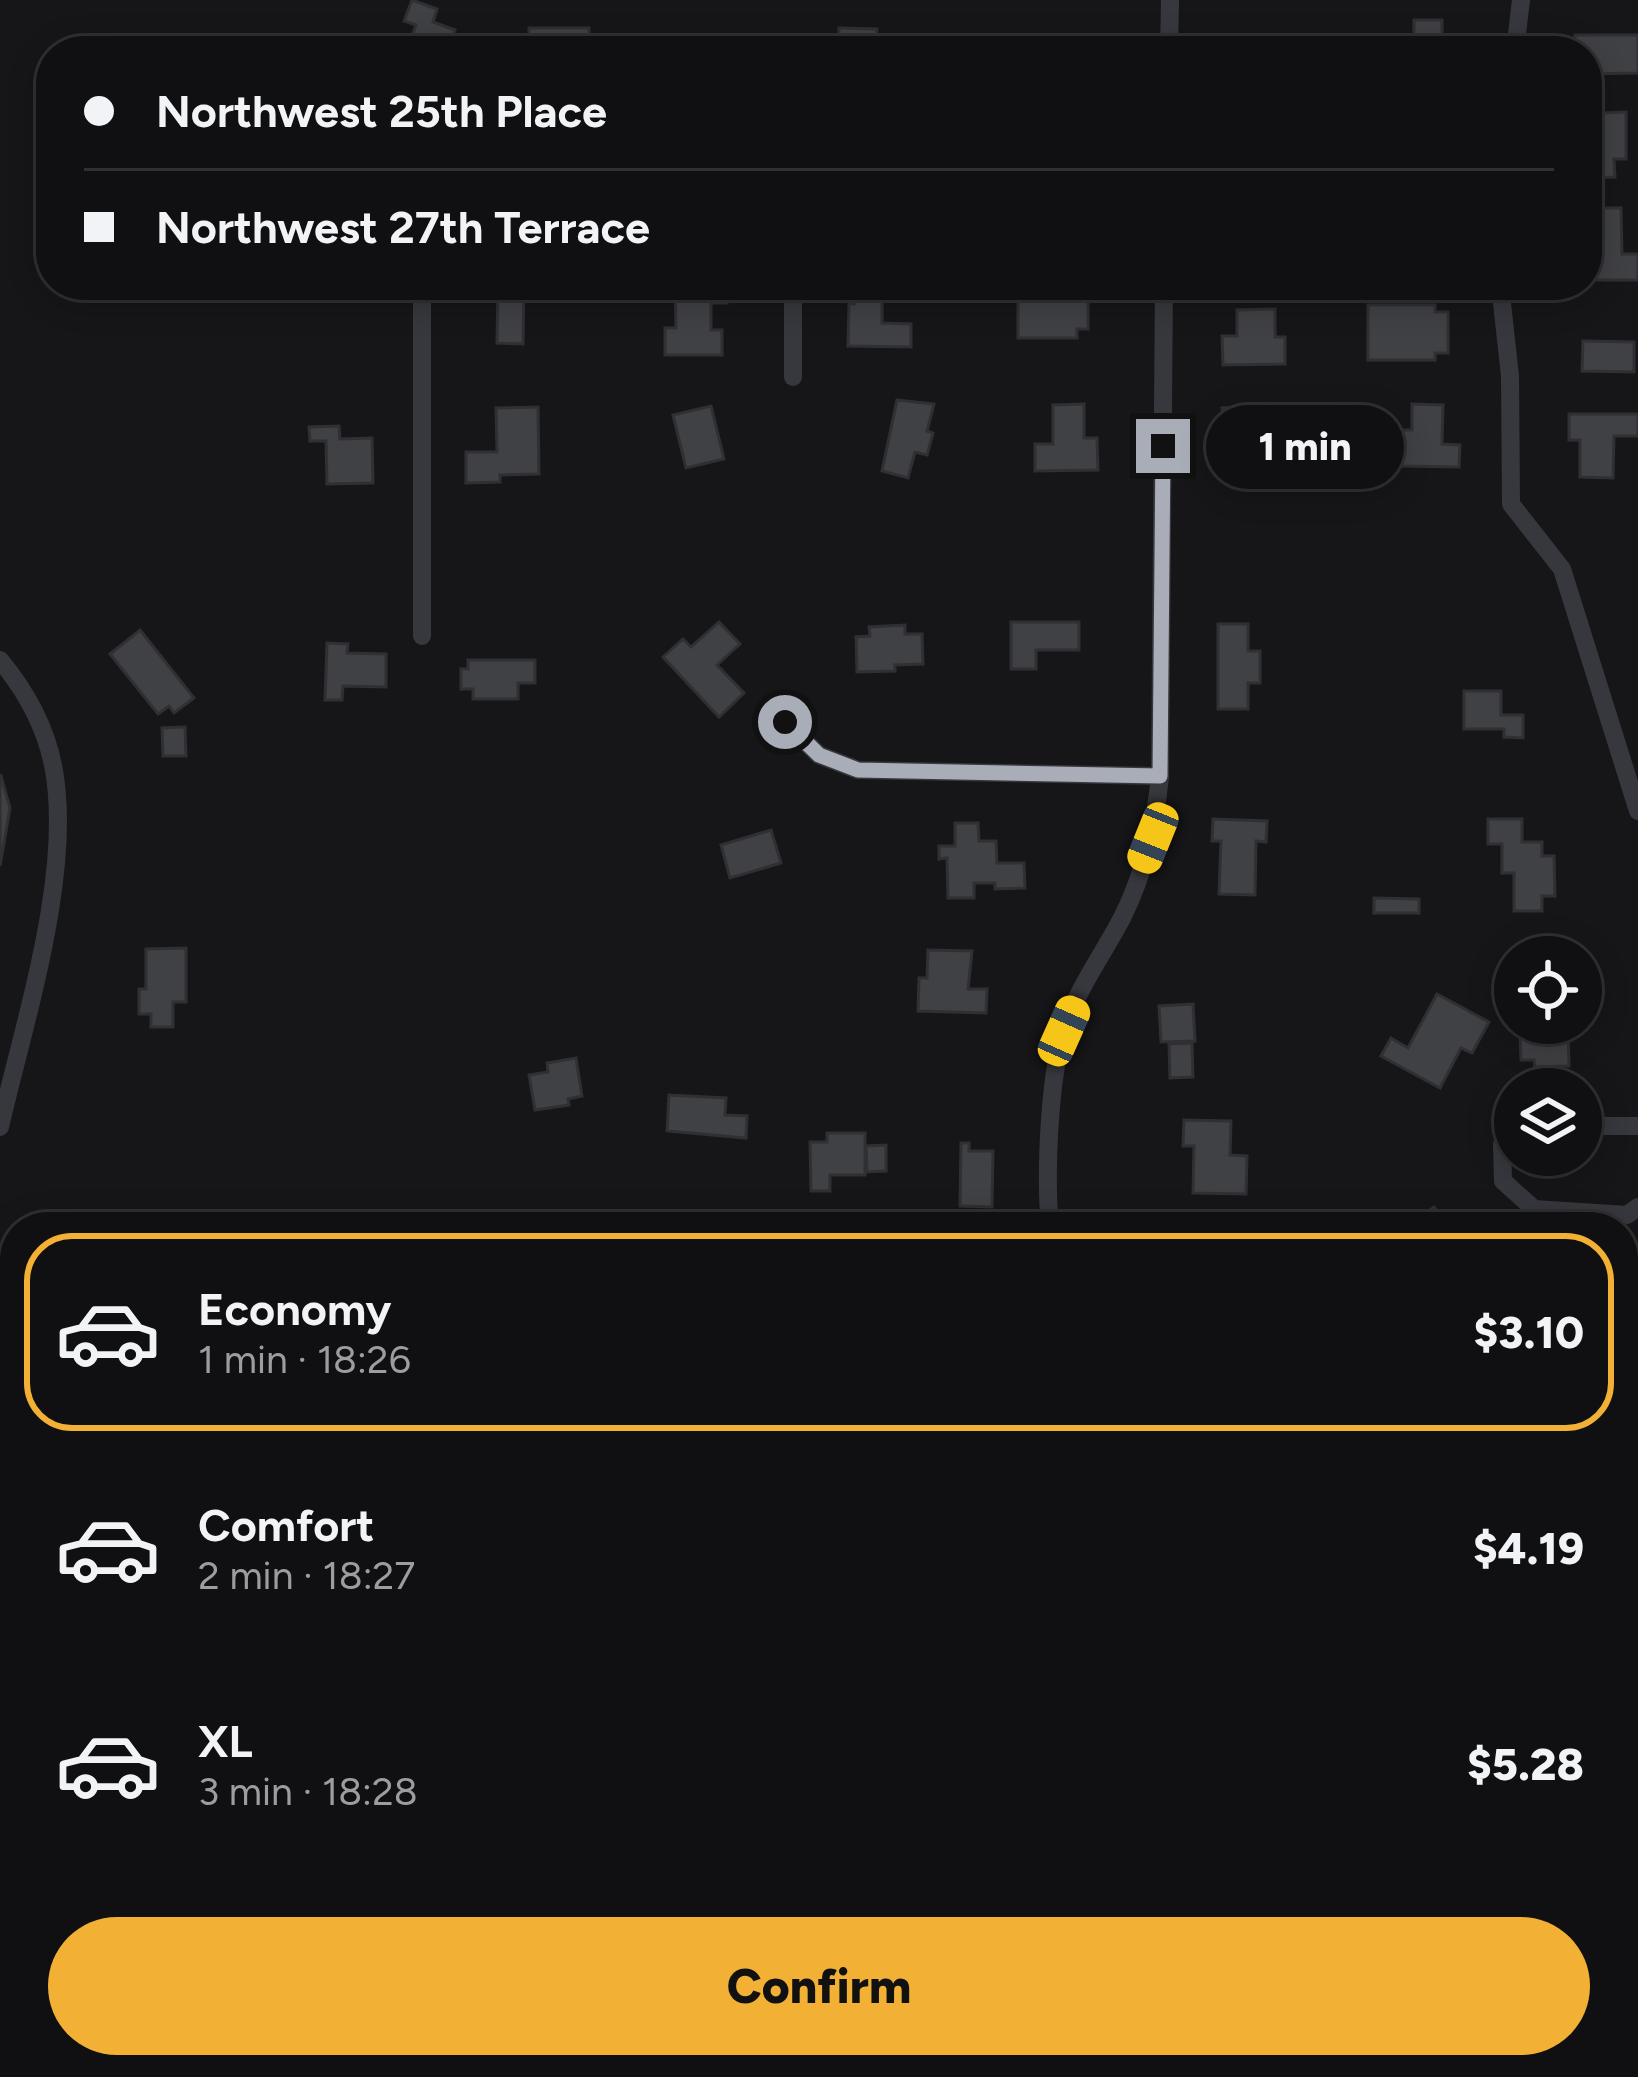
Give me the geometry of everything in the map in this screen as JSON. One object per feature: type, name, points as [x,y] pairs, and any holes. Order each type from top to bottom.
[{"type":"street","points":[[1169,36],[1170,0]]},
{"type":"street","points":[[1517,36],[1521,0]]},
{"type":"street","points":[[422,300],[422,636]]},
{"type":"street","points":[[793,300],[794,377]]},
{"type":"street","points":[[1050,1212],[1055,1073],[1064,1031],[1090,971],[1123,916],[1153,838],[1160,776],[1164,300]]},
{"type":"street","points":[[1502,300],[1510,376],[1511,504],[1562,568],[1638,812]]},
{"type":"street","points":[[0,660],[18,681],[40,722],[53,764],[58,809],[46,921],[0,1127]]},
{"type":"street","points":[[785,722],[819,755],[858,770],[1160,776]]},
{"type":"street","points":[[1602,1126],[1638,1126]]},
{"type":"street","points":[[1503,1176],[1530,1212]]},
{"type":"building","points":[[412,0],[437,9],[433,22],[455,30],[453,36],[412,36],[416,25],[404,21]]},
{"type":"building","points":[[1414,20],[1442,20],[1442,36],[1414,36]]},
{"type":"building","points":[[529,28],[589,28],[589,36],[529,36]]},
{"type":"building","points":[[839,28],[877,29],[877,36],[839,36]]},
{"type":"building","points":[[1638,35],[1638,73],[1602,74],[1602,36],[1575,36]]},
{"type":"building","points":[[1626,112],[1626,159],[1614,159],[1615,177],[1602,177],[1602,113]]},
{"type":"building","points":[[1602,208],[1621,208],[1622,254],[1638,254],[1638,280],[1602,280]]},
{"type":"building","points":[[498,300],[524,300],[523,344],[497,343]]},
{"type":"building","points":[[675,300],[727,300],[711,303],[711,330],[722,330],[722,355],[665,355],[665,328],[676,328]]},
{"type":"building","points":[[854,300],[882,300],[882,323],[911,324],[911,347],[848,346],[849,304]]},
{"type":"building","points":[[1018,300],[1088,300],[1088,329],[1077,329],[1077,338],[1018,338]]},
{"type":"building","points":[[1368,305],[1435,305],[1435,312],[1448,312],[1448,353],[1435,353],[1435,360],[1368,360]]},
{"type":"building","points":[[1275,309],[1275,337],[1285,337],[1285,364],[1223,365],[1222,336],[1237,336],[1237,310]]},
{"type":"building","points":[[1583,341],[1634,342],[1634,372],[1582,371]]},
{"type":"building","points":[[897,400],[934,404],[927,455],[915,452],[908,478],[882,471]]},
{"type":"building","points":[[1084,404],[1084,438],[1097,438],[1098,470],[1035,471],[1035,444],[1053,444],[1053,405]]},
{"type":"building","points":[[1412,404],[1443,405],[1442,444],[1460,445],[1459,467],[1402,466],[1403,430],[1412,430]]},
{"type":"building","points":[[711,406],[724,459],[686,468],[673,415]]},
{"type":"building","points":[[1271,406],[1272,419],[1282,418],[1283,450],[1224,453],[1222,408]]},
{"type":"building","points":[[538,407],[539,474],[500,475],[500,482],[466,483],[466,452],[497,452],[496,408]]},
{"type":"building","points":[[1569,414],[1638,414],[1638,436],[1614,436],[1613,478],[1580,477],[1580,440],[1569,440]]},
{"type":"building","points":[[339,426],[340,439],[372,438],[373,483],[327,484],[326,441],[310,441],[309,427]]},
{"type":"building","points":[[719,622],[740,644],[717,665],[744,693],[719,717],[663,657],[683,639],[691,647]]},
{"type":"building","points":[[1011,622],[1079,622],[1079,650],[1036,650],[1036,669],[1011,669]]},
{"type":"building","points":[[1218,624],[1248,624],[1248,651],[1260,651],[1260,683],[1248,683],[1248,709],[1218,709]]},
{"type":"building","points":[[905,625],[905,634],[922,634],[923,664],[857,672],[856,637],[870,636],[869,627]]},
{"type":"building","points":[[140,630],[194,698],[174,713],[169,706],[158,714],[110,654]]},
{"type":"building","points":[[327,643],[348,644],[347,653],[386,654],[386,687],[343,686],[342,700],[325,700]]},
{"type":"building","points":[[468,660],[535,660],[535,683],[518,683],[518,699],[473,699],[473,689],[461,689],[461,669],[468,669]]},
{"type":"building","points":[[1464,691],[1501,691],[1501,715],[1523,715],[1523,738],[1504,737],[1504,729],[1464,729]]},
{"type":"building","points":[[185,727],[186,756],[163,756],[162,728]]},
{"type":"building","points":[[0,777],[10,808],[0,866]]},
{"type":"building","points":[[1213,819],[1267,821],[1266,842],[1256,841],[1255,895],[1219,894],[1221,841],[1212,841]]},
{"type":"building","points":[[1488,819],[1522,819],[1522,842],[1542,842],[1542,856],[1554,856],[1555,896],[1542,896],[1542,911],[1514,911],[1514,873],[1502,873],[1502,844],[1488,844]]},
{"type":"building","points":[[955,823],[978,823],[979,841],[996,841],[997,863],[1024,863],[1025,888],[995,889],[995,883],[974,883],[974,898],[948,898],[947,858],[939,859],[939,846],[955,846]]},
{"type":"building","points":[[771,830],[781,863],[730,878],[721,845]]},
{"type":"building","points":[[1374,898],[1419,899],[1419,913],[1374,913]]},
{"type":"building","points":[[186,948],[186,1002],[173,1002],[173,1027],[151,1027],[151,1014],[139,1014],[139,989],[146,989],[146,949]]},
{"type":"building","points":[[928,950],[972,951],[968,989],[987,989],[986,1013],[918,1011],[919,978],[927,978]]},
{"type":"building","points":[[1437,994],[1489,1022],[1472,1053],[1461,1048],[1440,1088],[1381,1056],[1391,1038],[1408,1048]]},
{"type":"building","points":[[1193,1004],[1195,1041],[1161,1042],[1159,1006]]},
{"type":"building","points":[[1192,1043],[1193,1077],[1170,1078],[1169,1044]]},
{"type":"building","points":[[1520,1044],[1568,1044],[1569,1066],[1535,1067],[1534,1060],[1521,1060]]},
{"type":"building","points":[[576,1058],[582,1096],[568,1099],[569,1105],[535,1110],[529,1075],[548,1072],[547,1063]]},
{"type":"building","points":[[669,1095],[726,1098],[725,1115],[747,1116],[746,1138],[667,1131]]},
{"type":"building","points":[[1184,1120],[1231,1121],[1230,1155],[1247,1156],[1246,1194],[1193,1193],[1194,1146],[1183,1146]]},
{"type":"building","points":[[827,1133],[865,1133],[865,1175],[830,1175],[830,1191],[811,1191],[810,1142],[827,1142]]},
{"type":"building","points":[[961,1143],[969,1143],[969,1151],[993,1151],[992,1207],[960,1206]]},
{"type":"building","points":[[886,1145],[886,1171],[867,1172],[866,1146]]},
{"type":"route","points":[[785,722],[819,755],[858,770],[1160,776],[1163,446]]}]
